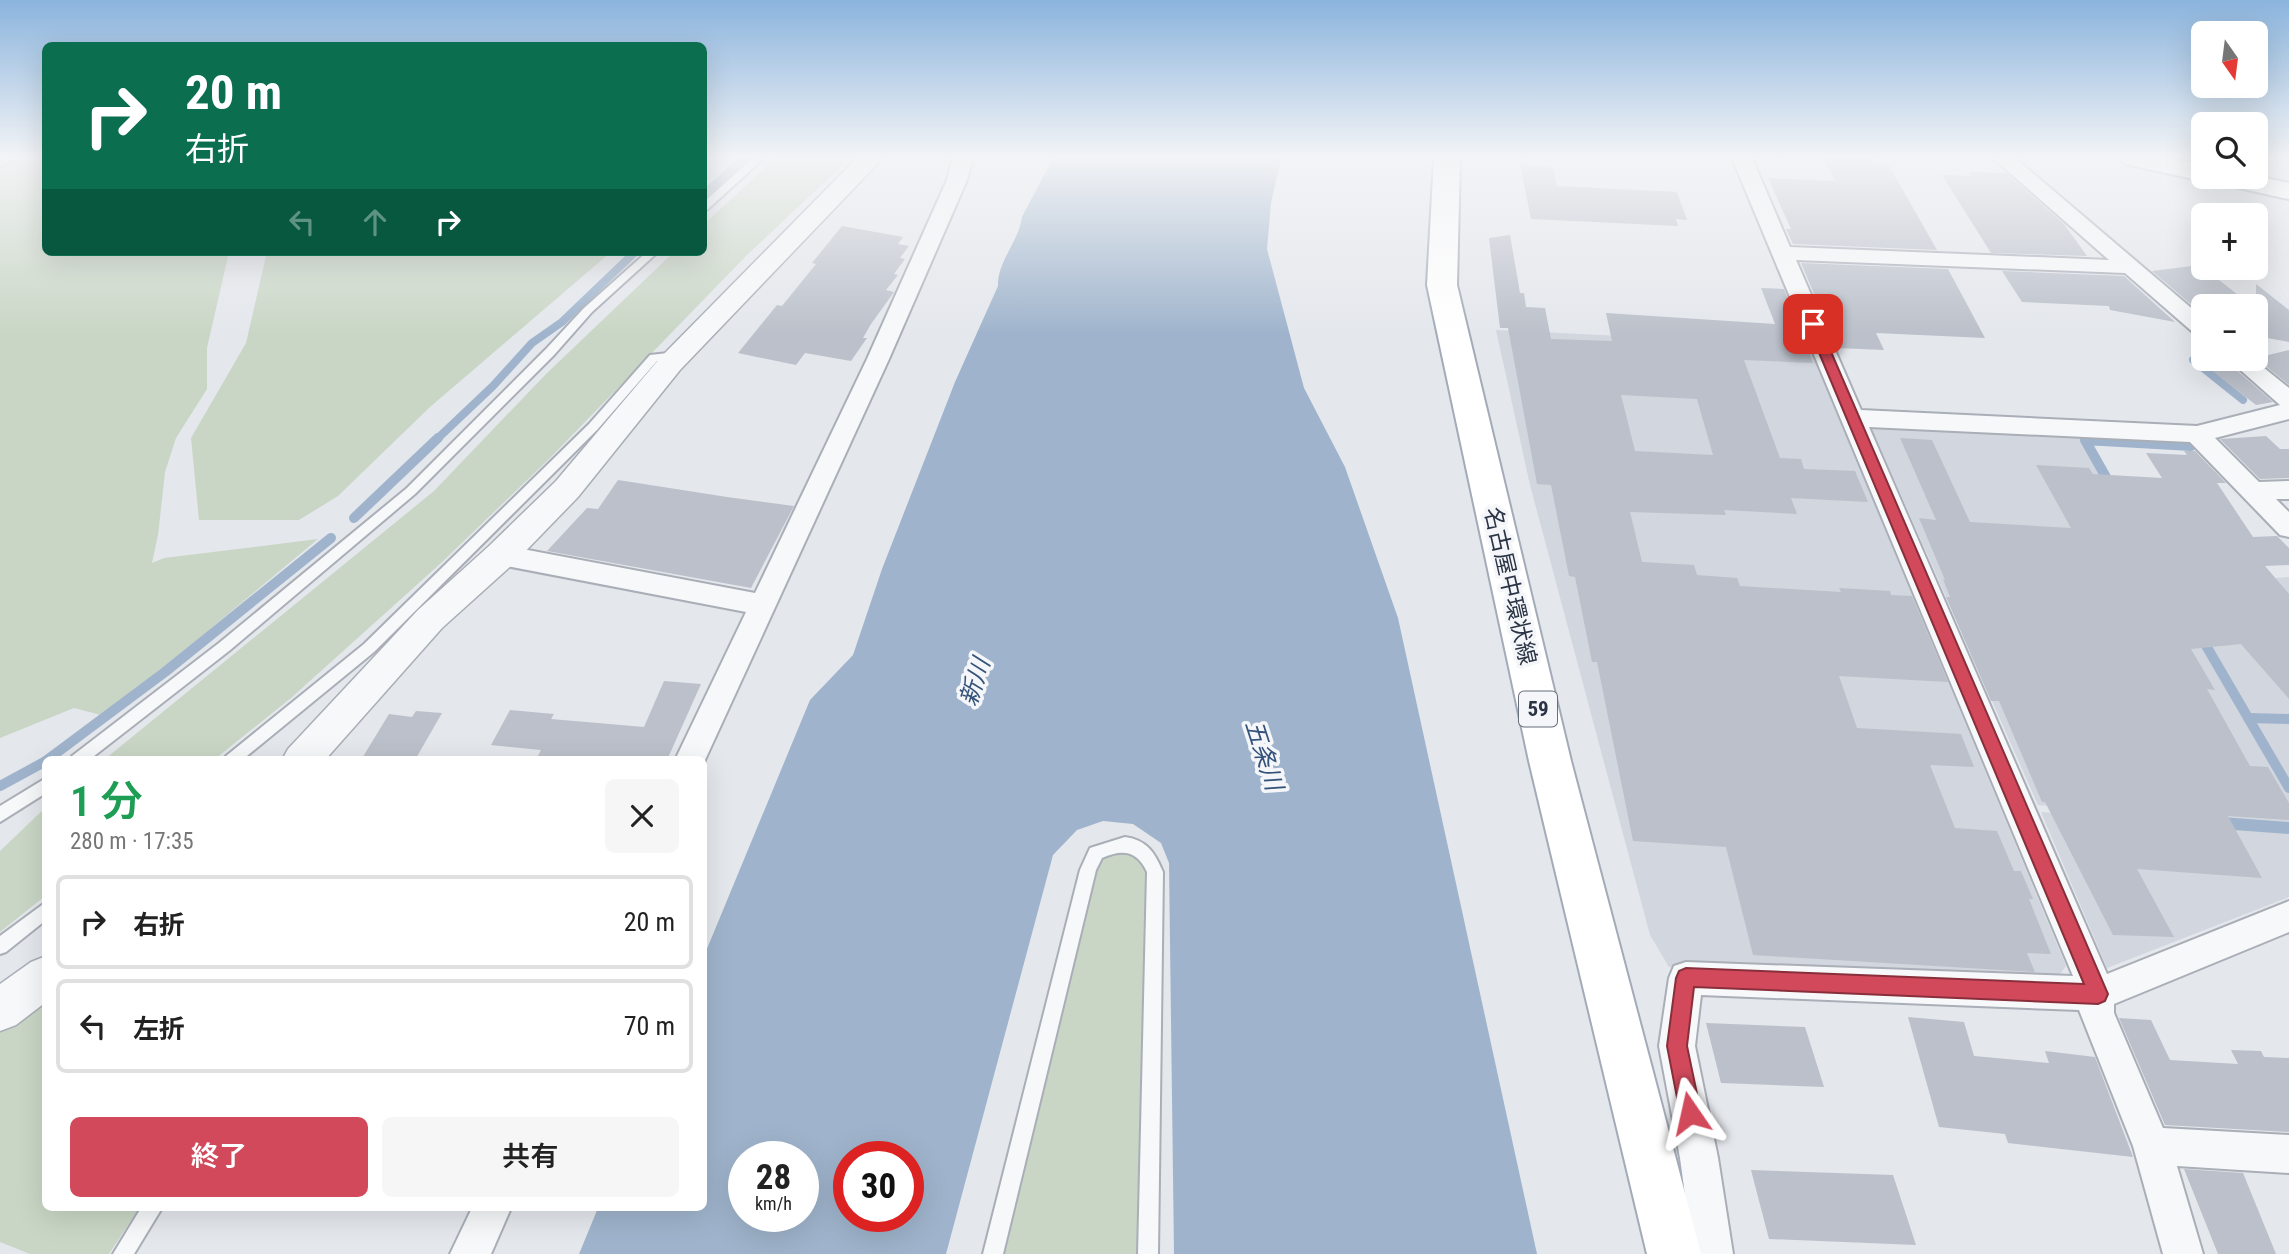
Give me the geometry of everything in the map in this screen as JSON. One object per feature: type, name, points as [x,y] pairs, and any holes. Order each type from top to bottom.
[{"type":"main road","name":"名古屋中環状線","points":[[1445,217],[1442,285],[1550,761],[1674,1254]]},
{"type":"street","points":[[305,756],[430,620],[567,489],[678,355],[814,217]]},
{"type":"street","points":[[692,756],[878,359],[941,217]]},
{"type":"street","points":[[1767,217],[2098,994],[2095,1013],[2152,1146],[2183,1254]]},
{"type":"street","points":[[2071,217],[2191,319]]},
{"type":"street","points":[[1783,253],[2129,267]]},
{"type":"street","points":[[2254,371],[2289,400]]},
{"type":"street","points":[[1854,418],[2197,433],[2289,411]]},
{"type":"street","points":[[2197,433],[2289,528]]},
{"type":"street","points":[[2253,491],[2289,489]]},
{"type":"street","points":[[501,555],[763,605]]},
{"type":"street","points":[[1713,1254],[1699,1158],[1677,1046],[1686,978],[2098,994],[2289,916]]},
{"type":"street","points":[[0,1010],[42,979]]},
{"type":"street","points":[[2152,1146],[2289,1154]]},
{"type":"street","points":[[470,1254],[491,1211]]},
{"type":"lane","points":[[82,756],[224,647],[411,491],[550,352],[588,310],[649,256]]},
{"type":"lane","points":[[235,756],[369,648],[593,427],[654,358],[678,355]]},
{"type":"lane","points":[[0,815],[42,786]]},
{"type":"lane","points":[[993,1254],[1088,870],[1096,853],[1123,844],[1138,847],[1149,855],[1155,872],[1148,1254]]},
{"type":"lane","points":[[0,946],[42,912]]},
{"type":"lane","points":[[123,1254],[150,1211]]},
{"type":"shaded area","points":[[1496,330],[1808,345],[2066,966],[2054,982],[1669,967],[1650,935],[1530,485]]},
{"type":"shaded area","points":[[1871,427],[2080,438],[2289,794],[2289,825],[2038,805]]},
{"type":"shaded area","points":[[2289,577],[2289,717],[2251,716],[2175,587]]},
{"type":"shaded area","points":[[2254,721],[2289,722],[2289,781]]},
{"type":"shaded area","points":[[2041,812],[2289,832],[2289,897],[2107,968]]},
{"type":"green space","points":[[0,217],[42,217],[42,256],[228,256],[207,348],[207,389],[176,438],[165,472],[152,563],[164,558],[318,539],[161,670],[101,715],[74,708],[0,738]]},
{"type":"green space","points":[[712,217],[788,217],[745,257],[550,458],[441,563],[291,698],[219,756],[109,756],[434,491],[546,374],[670,256],[707,256],[707,221]]},
{"type":"green space","points":[[266,256],[606,256],[430,407],[338,496],[299,520],[199,520],[191,438],[246,343]]},
{"type":"green space","points":[[42,811],[42,898],[0,932],[0,851]]},
{"type":"green space","points":[[1123,837],[1150,846],[1163,871],[1158,1254],[983,1254],[1080,868],[1088,854],[1097,846]]},
{"type":"green space","points":[[42,990],[42,1211],[137,1211],[109,1254],[30,1254],[0,1242],[0,1023]]},
{"type":"water","points":[[1022,217],[1270,217],[1267,249],[1304,388],[1345,467],[1398,618],[1537,1254],[1174,1254],[1169,863],[1161,843],[1133,824],[1103,821],[1077,830],[1053,855],[946,1254],[579,1254],[597,1211],[707,1211],[707,949],[810,700],[853,655],[882,569],[955,382],[998,286],[1001,268],[1017,235]]},
{"type":"building","points":[[1531,217],[1686,217],[1687,220],[1676,219],[1678,226],[1531,219]]},
{"type":"building","points":[[1785,217],[1918,217],[1937,250],[1793,244],[1786,229],[1791,229]]},
{"type":"building","points":[[1968,217],[2055,217],[2087,256],[1991,253]]},
{"type":"building","points":[[842,226],[903,237],[898,244],[909,246],[900,258],[905,259],[894,274],[898,275],[886,290],[894,292],[871,324],[863,338],[867,338],[851,361],[805,353],[796,365],[738,353],[777,305],[782,306]]},
{"type":"building","points":[[1510,235],[1520,293],[1524,293],[1526,307],[1545,308],[1551,339],[1612,341],[1606,313],[1775,324],[1761,288],[1784,289],[1813,363],[1744,360],[1780,458],[1801,459],[1804,469],[1855,471],[1868,502],[1791,498],[1797,514],[1724,510],[1726,515],[1630,512],[1642,562],[1694,565],[1697,575],[1737,578],[1740,586],[1841,592],[1839,588],[1890,591],[1891,595],[1912,596],[1948,682],[1839,676],[1857,728],[1961,734],[1974,767],[1930,765],[1955,828],[1997,831],[2014,871],[2021,871],[2051,954],[2027,953],[2035,972],[1753,955],[1726,847],[1633,841],[1597,662],[1592,662],[1575,577],[1569,576],[1551,485],[1537,484],[1508,328],[1500,328],[1489,238]],"holes":[[[1621,395],[1697,399],[1713,455],[1635,451]]]},
{"type":"building","points":[[1801,263],[1948,269],[1985,338],[1876,333],[1884,350],[1837,348]]},
{"type":"building","points":[[2191,266],[2191,280],[2219,280],[2237,294],[2191,294],[2191,304],[2152,271]]},
{"type":"building","points":[[2002,271],[2124,276],[2175,322],[2110,310],[2109,306],[2022,302]]},
{"type":"building","points":[[2256,284],[2289,310],[2289,342],[2268,338],[2268,294],[2256,294]]},
{"type":"building","points":[[2289,350],[2289,385],[2268,368],[2268,355]]},
{"type":"building","points":[[2213,371],[2237,371],[2273,402],[2256,405]]},
{"type":"building","points":[[2266,436],[2280,449],[2289,449],[2289,478],[2260,479],[2220,439]]},
{"type":"building","points":[[1900,438],[1932,440],[1970,522],[2071,528],[2036,465],[2089,468],[2093,474],[2162,478],[2146,453],[2187,455],[2184,451],[2195,451],[2226,483],[2217,483],[2253,537],[2277,536],[2289,548],[2289,565],[2265,566],[2289,594],[2289,699],[2241,644],[2191,649],[2215,690],[2207,689],[2250,766],[2268,767],[2289,803],[2289,820],[2228,816],[2262,878],[2137,869],[2174,937],[2113,935],[2045,802],[2042,802],[1999,701],[1991,701],[1946,597],[1950,597],[1943,579],[1945,580],[1919,518],[1936,520]]},
{"type":"building","points":[[618,480],[794,506],[751,588],[547,551],[587,508],[598,509]]},
{"type":"building","points":[[664,681],[701,684],[669,756],[538,756],[541,750],[491,745],[510,710],[554,714],[551,719],[644,727]]},
{"type":"building","points":[[416,711],[442,713],[417,756],[363,756],[389,714],[412,717]]},
{"type":"building","points":[[1908,1017],[1964,1022],[1974,1056],[2049,1063],[2045,1051],[2095,1057],[2133,1157],[2008,1143],[2005,1134],[1939,1127]]},
{"type":"building","points":[[2119,1018],[2151,1020],[2170,1060],[2238,1064],[2231,1050],[2261,1051],[2264,1057],[2289,1058],[2289,1132],[2165,1125]]},
{"type":"building","points":[[1706,1023],[1805,1027],[1824,1087],[1721,1083]]},
{"type":"building","points":[[2184,1169],[2243,1173],[2276,1254],[2218,1254]]},
{"type":"building","points":[[1751,1170],[1893,1175],[1916,1245],[1769,1239]]},
{"type":"waterway","points":[[436,440],[493,386],[532,343],[562,322],[631,256]]},
{"type":"waterway","points":[[2207,371],[2243,400]]},
{"type":"waterway","points":[[354,518],[438,438]]},
{"type":"waterway","points":[[2111,486],[2085,440],[2191,446]]},
{"type":"waterway","points":[[52,756],[165,672],[331,538]]},
{"type":"waterway","points":[[2201,637],[2248,718]]},
{"type":"waterway","points":[[2248,718],[2289,719]]},
{"type":"waterway","points":[[2248,718],[2289,788]]},
{"type":"waterway","points":[[0,786],[42,763]]},
{"type":"waterway","points":[[2221,823],[2289,828]]},
{"type":"route","points":[[1690,1113],[1677,1046],[1686,978],[2098,994],[1813,324]]},
{"type":"water label","name":"新川","points":[[975,682]]},
{"type":"water label","name":"五条川","points":[[1264,755]]}]
